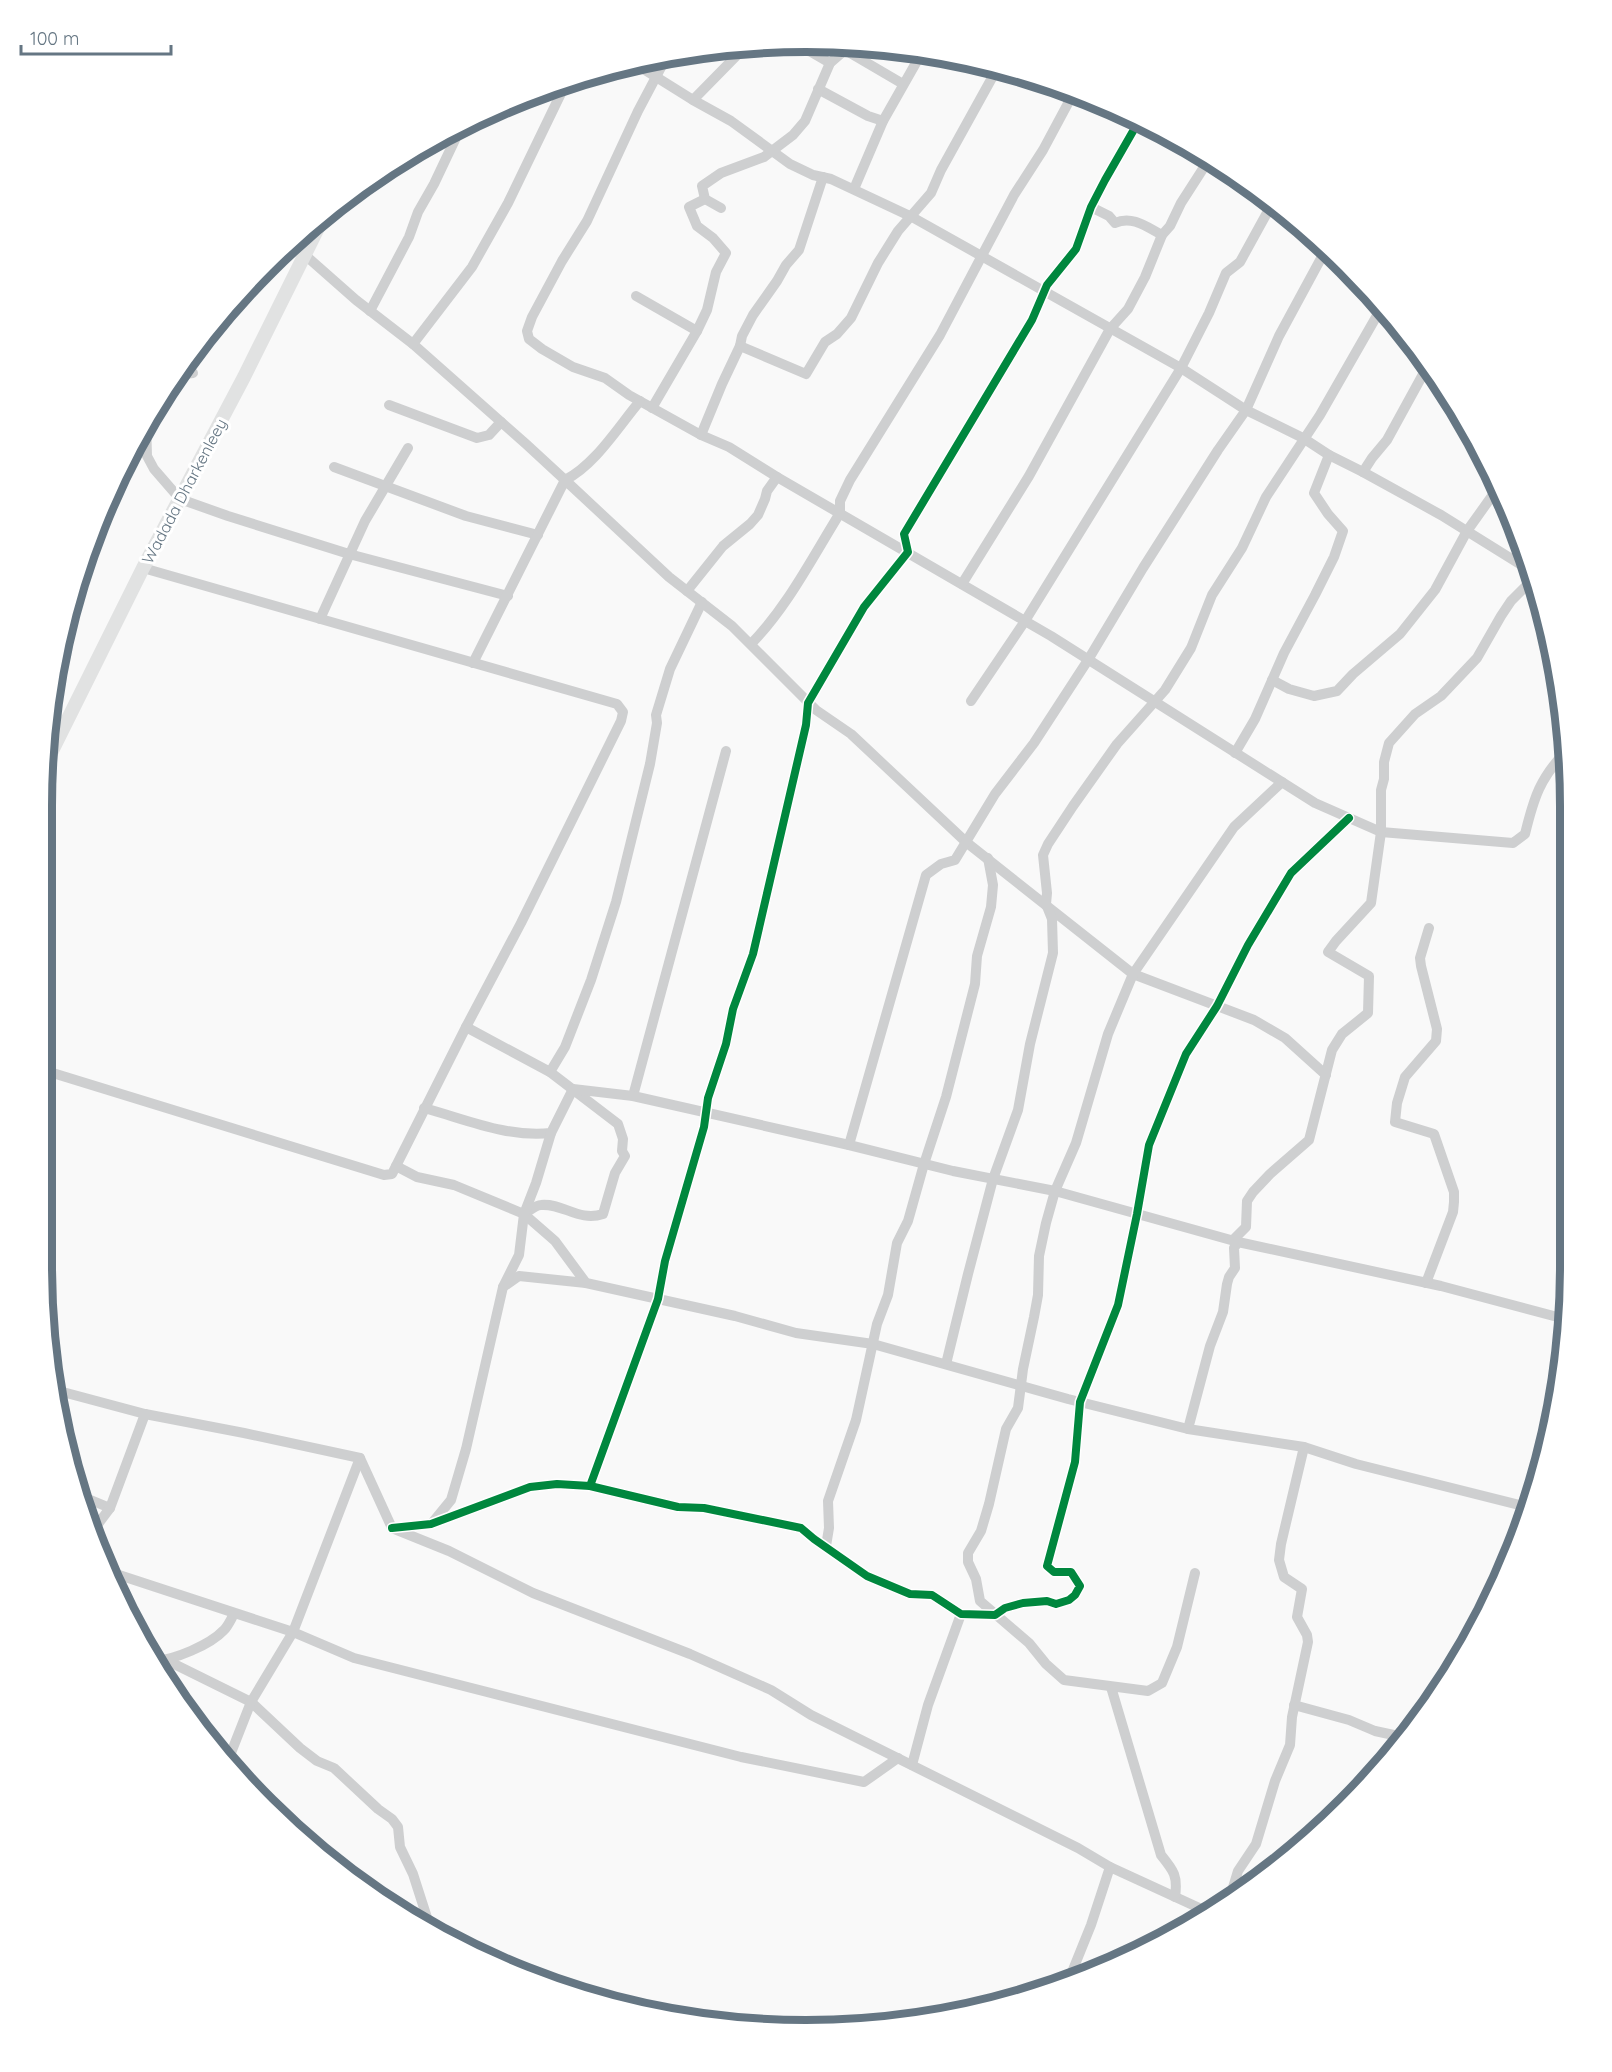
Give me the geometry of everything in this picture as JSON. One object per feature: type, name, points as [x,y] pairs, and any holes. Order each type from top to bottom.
[{"type":"main road","name":"Wadada Dharkenleey","points":[[55,744],[143,568],[244,377],[315,234]]},
{"type":"street","points":[[811,52],[830,63]]},
{"type":"street","points":[[721,208],[705,199],[702,186],[731,168],[764,157],[793,135],[805,121],[830,63],[840,53]]},
{"type":"street","points":[[857,54],[903,84]]},
{"type":"street","points":[[693,100],[736,56]]},
{"type":"street","points":[[854,189],[883,121],[917,61]]},
{"type":"street","points":[[661,67],[587,221],[549,283],[532,317],[527,331],[529,339],[573,367],[605,378],[652,408],[701,435],[729,447],[908,552],[1025,621],[1315,802],[1381,832],[1513,843],[1525,834],[1533,798],[1558,760]]},
{"type":"street","points":[[645,70],[731,121],[790,164],[854,189],[912,217],[1181,368],[1246,410],[1303,438],[1329,455],[1467,531],[1520,565]]},
{"type":"street","points":[[740,346],[806,374],[825,342],[837,334],[851,318],[878,263],[898,231],[931,194],[941,170],[993,76]]},
{"type":"street","points":[[818,89],[868,116],[883,121]]},
{"type":"street","points":[[413,344],[472,267],[508,203],[561,93]]},
{"type":"street","points":[[751,644],[786,602],[840,513],[840,501],[850,480],[940,335],[1014,195],[1043,150],[1070,100]]},
{"type":"street","points":[[908,552],[904,534],[1032,320],[1043,292],[1076,249],[1091,207],[1135,128]]},
{"type":"street","points":[[370,311],[409,237],[418,212],[456,139]]},
{"type":"street","points":[[962,584],[1029,476],[1110,329],[1128,309],[1145,277],[1162,236],[1205,166]]},
{"type":"street","points":[[701,435],[753,315],[786,265],[799,250],[823,177]]},
{"type":"street","points":[[652,408],[697,331],[707,310],[716,272],[726,253],[713,238],[697,226],[692,216],[689,207],[705,199]]},
{"type":"street","points":[[1091,207],[1109,216],[1115,223],[1123,219],[1131,220],[1162,236]]},
{"type":"street","points":[[971,700],[1025,621],[1181,368],[1226,273],[1240,262],[1268,211]]},
{"type":"street","points":[[305,255],[370,311],[413,344],[669,577],[732,626],[808,703],[824,717],[851,734],[966,842],[1133,974],[1254,1020],[1285,1038],[1326,1075]]},
{"type":"street","points":[[849,1145],[926,875],[941,864],[955,860],[995,794],[1034,743],[1088,660],[1149,558],[1246,410],[1279,336],[1322,257]]},
{"type":"street","points":[[636,296],[697,331]]},
{"type":"street","points":[[946,1364],[993,1179],[1018,1110],[1030,1044],[1053,953],[1052,919],[1046,904],[1043,855],[1048,844],[1116,744],[1165,690],[1191,648],[1212,595],[1242,548],[1266,497],[1320,415],[1378,315]]},
{"type":"street","points":[[189,374],[193,373]]},
{"type":"street","points":[[1363,472],[1387,440],[1423,374]]},
{"type":"street","points":[[473,663],[565,480],[573,476],[604,446],[640,401]]},
{"type":"street","points":[[389,405],[477,438],[489,435],[501,422]]},
{"type":"street","points":[[147,441],[147,456],[154,469],[180,498],[228,516],[349,554],[508,596]]},
{"type":"street","points":[[320,619],[349,554],[385,485],[408,448]]},
{"type":"street","points":[[1235,753],[1255,719],[1284,653],[1316,596],[1343,531],[1314,493],[1329,455]]},
{"type":"street","points":[[334,467],[466,516],[538,534]]},
{"type":"street","points":[[687,591],[723,546],[758,515],[767,490],[777,477]]},
{"type":"street","points":[[1272,680],[1289,689],[1314,696],[1337,691],[1353,674],[1400,634],[1435,590],[1467,531],[1492,496]]},
{"type":"street","points":[[590,1486],[658,1299],[668,1250],[707,1112],[708,1098],[726,1044],[733,1009],[753,954],[806,725],[808,703],[864,607],[908,552]]},
{"type":"street","points":[[52,1073],[384,1175],[392,1174],[521,923],[621,721],[623,712],[617,704],[143,568]]},
{"type":"street","points":[[1188,1429],[1210,1346],[1223,1312],[1227,1284],[1235,1268],[1235,1241],[1246,1227],[1248,1201],[1253,1192],[1270,1174],[1309,1140],[1332,1050],[1342,1034],[1368,1013],[1369,976],[1328,952],[1371,903],[1381,832],[1384,762],[1389,743],[1415,714],[1441,696],[1477,658],[1511,601],[1526,585]]},
{"type":"street","points":[[550,1072],[564,1047],[584,999],[613,914],[650,764],[657,723],[656,715],[670,669],[702,602]]},
{"type":"street","points":[[633,1096],[726,751]]},
{"type":"street","points":[[1195,1573],[1177,1647],[1162,1683],[1148,1691],[1065,1680],[1046,1664],[1029,1643],[980,1601],[976,1579],[968,1562],[968,1552],[981,1531],[1006,1429],[1018,1408],[1038,1295],[1039,1256],[1055,1191],[1076,1143],[1108,1034],[1133,974],[1234,827],[1282,782]]},
{"type":"street","points":[[392,1528],[431,1524],[530,1487],[557,1484],[590,1486],[678,1507],[704,1508],[801,1528],[867,1576],[910,1593],[932,1595],[961,1614],[994,1615],[1005,1608],[1023,1603],[1047,1601],[1056,1604],[1070,1600],[1076,1595],[1080,1586],[1071,1572],[1054,1572],[1047,1566],[1075,1462],[1080,1402],[1118,1305],[1149,1145],[1186,1054],[1217,1006],[1248,945],[1291,873],[1349,818]]},
{"type":"street","points":[[826,1546],[830,1528],[828,1501],[856,1420],[877,1323],[888,1295],[897,1243],[908,1221],[946,1096],[975,984],[976,956],[991,907],[993,885],[988,858]]},
{"type":"street","points":[[1426,1283],[1453,1212],[1454,1192],[1434,1134],[1395,1122],[1396,1104],[1405,1077],[1436,1041],[1437,1029],[1420,958],[1429,928]]},
{"type":"street","points":[[466,1027],[550,1072],[618,1124],[623,1139],[622,1151],[625,1156],[615,1173],[603,1214],[591,1218],[565,1209],[540,1205],[524,1214]]},
{"type":"street","points":[[573,1089],[633,1096],[924,1164],[1055,1191],[1235,1241],[1426,1283],[1558,1317]]},
{"type":"street","points":[[431,1524],[451,1500],[466,1449],[503,1287],[519,1256],[524,1214],[551,1133],[573,1089]]},
{"type":"street","points":[[424,1108],[518,1134],[551,1133]]},
{"type":"street","points":[[396,1166],[417,1177],[454,1185],[524,1214],[555,1241],[586,1283]]},
{"type":"street","points":[[503,1287],[519,1276],[586,1283],[796,1333],[873,1344],[1080,1402],[1188,1429],[1304,1448],[1356,1464],[1521,1505]]},
{"type":"street","points":[[64,1392],[145,1414],[360,1458]]},
{"type":"street","points":[[98,1524],[110,1508],[145,1414]]},
{"type":"street","points":[[1233,1887],[1238,1871],[1256,1844],[1269,1797],[1290,1744],[1294,1705],[1308,1642],[1297,1617],[1302,1589],[1284,1577],[1279,1560],[1283,1532],[1304,1448]]},
{"type":"street","points":[[360,1458],[392,1528],[448,1551],[534,1593],[690,1654],[771,1690],[811,1715],[1078,1848],[1110,1867],[1200,1908]]},
{"type":"street","points":[[231,1753],[251,1702],[293,1632],[360,1458]]},
{"type":"street","points":[[89,1500],[110,1508]]},
{"type":"street","points":[[119,1575],[293,1632],[354,1658],[741,1757],[864,1782],[898,1758]]},
{"type":"street","points":[[166,1660],[205,1644],[224,1630],[234,1614]]},
{"type":"street","points":[[912,1765],[928,1706],[961,1614]]},
{"type":"street","points":[[166,1660],[251,1702],[317,1761],[334,1768],[398,1827],[400,1847],[416,1882],[427,1918]]},
{"type":"street","points":[[1111,1687],[1161,1855],[1173,1870],[1177,1882],[1175,1897]]},
{"type":"street","points":[[1294,1705],[1396,1735]]},
{"type":"street","points":[[1073,1970],[1091,1925],[1110,1867]]},
{"type":"cycle path","points":[[590,1486],[658,1299],[665,1261],[704,1127],[708,1098],[726,1044],[733,1009],[753,954],[806,725],[808,703],[864,607],[908,552],[904,534],[1032,320],[1047,285],[1076,249],[1091,207],[1135,128]]},
{"type":"cycle path","points":[[392,1528],[431,1524],[530,1487],[557,1484],[590,1486],[678,1507],[704,1508],[801,1528],[867,1576],[910,1594],[932,1595],[961,1614],[995,1615],[1005,1608],[1023,1603],[1047,1601],[1056,1604],[1069,1600],[1080,1586],[1071,1572],[1054,1572],[1047,1566],[1075,1462],[1080,1402],[1118,1305],[1149,1145],[1186,1054],[1217,1006],[1248,945],[1291,873],[1349,818]]}]
